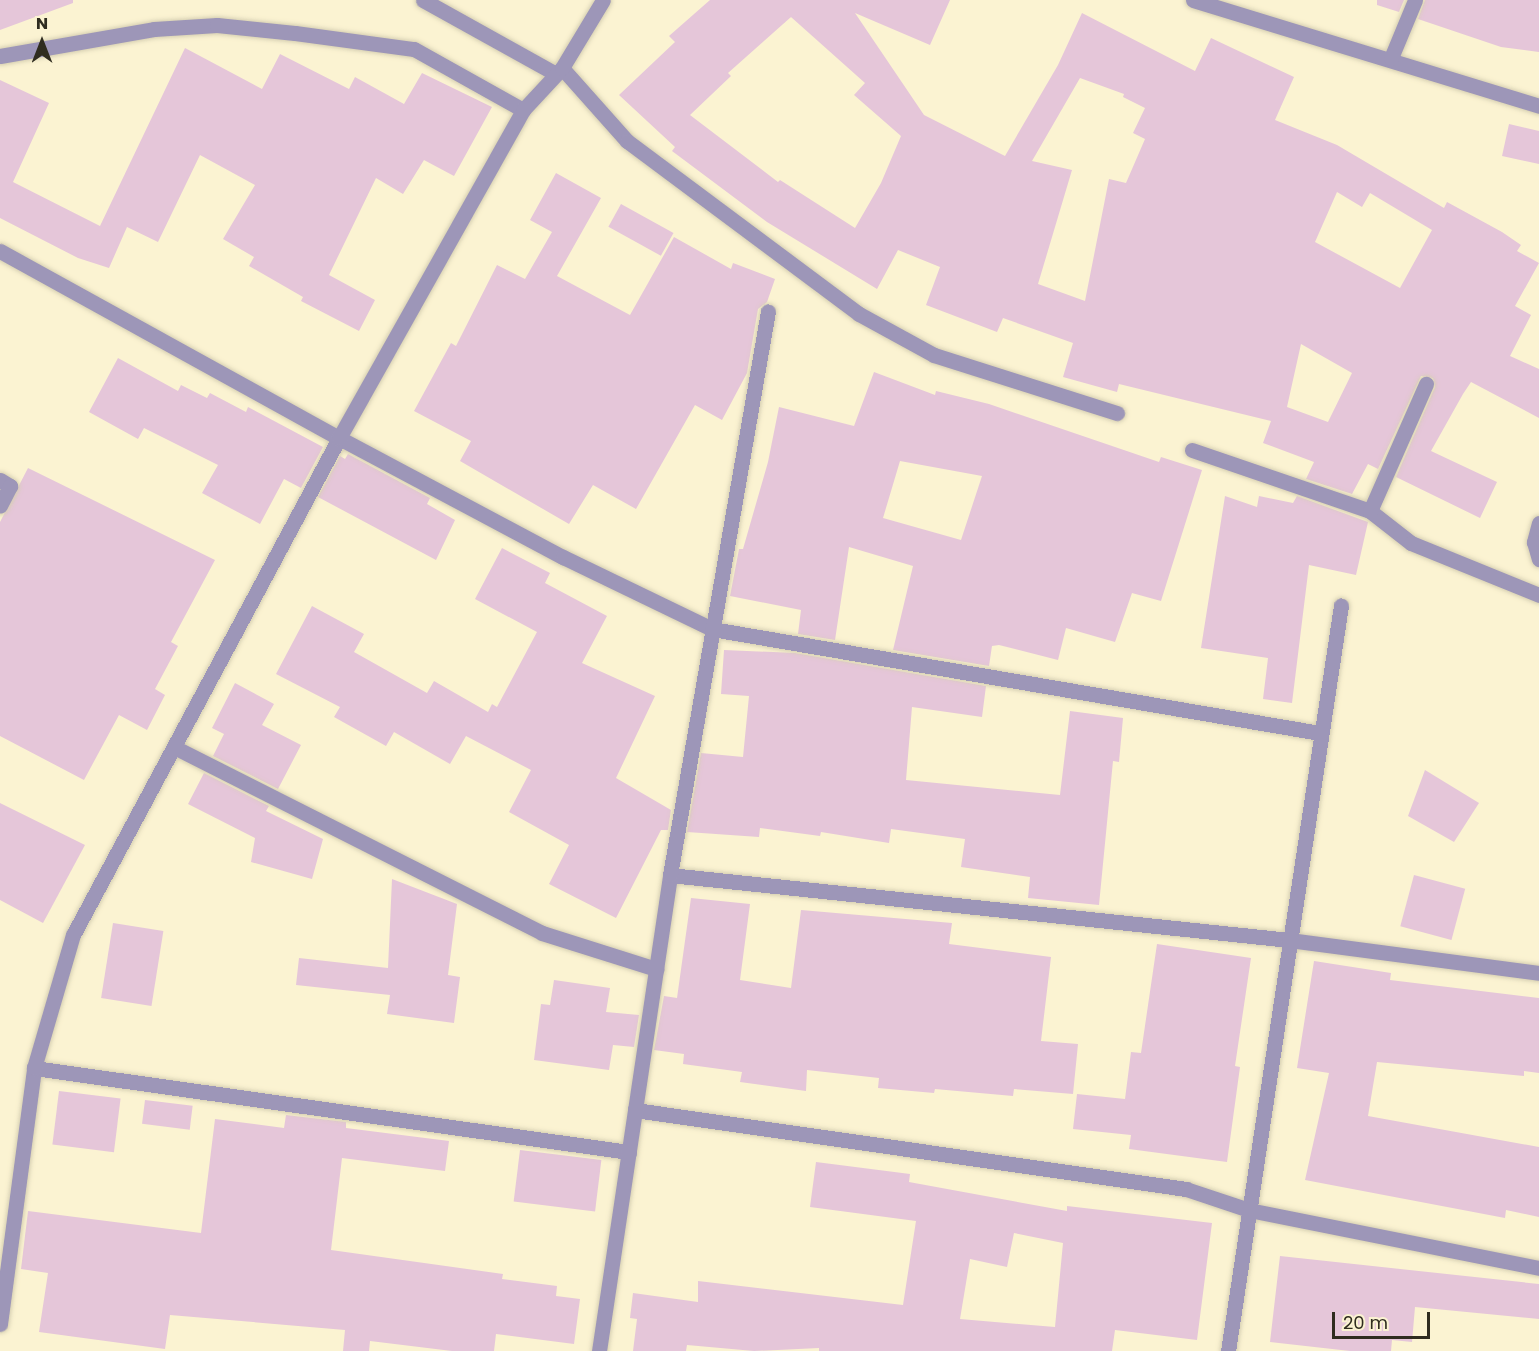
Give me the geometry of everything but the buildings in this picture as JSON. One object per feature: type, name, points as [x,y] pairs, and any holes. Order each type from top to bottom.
[{"type":"street","points":[[423,0],[559,71],[627,141],[859,314],[934,354],[1117,413]]},
{"type":"street","points":[[0,1324],[34,1068],[73,935],[339,438],[523,110],[559,71],[603,0]]},
{"type":"street","points":[[1193,0],[1391,58],[1539,106]]},
{"type":"street","points":[[1391,58],[1415,0]]},
{"type":"street","points":[[0,56],[154,29],[217,25],[295,33],[414,49],[523,110]]},
{"type":"street","points":[[0,251],[339,438],[563,557],[712,629],[1320,734]]},
{"type":"street","points":[[599,1351],[670,875],[768,311]]},
{"type":"street","points":[[1370,511],[1426,384]]},
{"type":"street","points":[[1192,450],[1370,511],[1411,543],[1539,595]]},
{"type":"street","points":[[0,480],[10,486],[0,506]]},
{"type":"street","points":[[1539,523],[1534,542],[1539,559]]},
{"type":"street","points":[[1228,1351],[1341,606]]},
{"type":"street","points":[[174,747],[542,933],[656,969]]},
{"type":"street","points":[[670,875],[1289,940],[1539,973]]},
{"type":"street","points":[[34,1068],[629,1152]]},
{"type":"street","points":[[635,1110],[1186,1189],[1249,1210],[1539,1268]]}]
